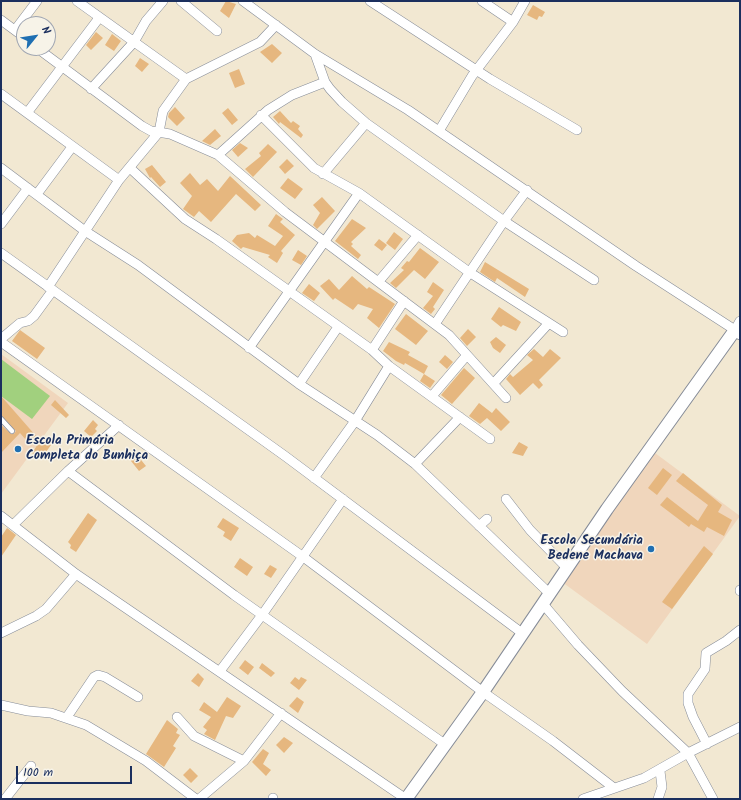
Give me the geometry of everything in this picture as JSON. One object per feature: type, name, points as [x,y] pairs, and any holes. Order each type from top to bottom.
[{"type":"street","points":[[1,20],[15,30],[36,1]]},
{"type":"street","points":[[76,1],[186,79]]},
{"type":"street","points":[[91,89],[134,42],[146,21],[163,1]]},
{"type":"street","points":[[181,1],[217,31]]},
{"type":"street","points":[[1,516],[76,574],[406,799],[484,692],[522,632],[738,328],[636,266],[439,131],[315,54],[243,1]]},
{"type":"street","points":[[370,1],[478,70],[490,80],[577,130]]},
{"type":"street","points":[[482,1],[513,22]]},
{"type":"street","points":[[439,131],[472,76],[513,22],[525,1]]},
{"type":"street","points":[[27,113],[99,18]]},
{"type":"street","points":[[276,25],[260,42],[186,79],[163,111],[159,132],[119,180],[85,231],[34,316],[28,321],[20,323],[1,340],[302,556],[484,692],[554,741],[614,788]]},
{"type":"street","points":[[315,54],[325,82],[342,102],[366,123],[504,221],[594,280]]},
{"type":"street","points":[[48,56],[142,126],[170,134],[218,155],[285,212],[449,335],[506,398]]},
{"type":"street","points":[[218,155],[261,116],[292,95],[325,82]]},
{"type":"street","points":[[1,94],[119,180]]},
{"type":"street","points":[[261,116],[314,168],[359,193],[469,272],[563,332]]},
{"type":"street","points":[[323,174],[366,123]]},
{"type":"street","points":[[37,194],[72,147]]},
{"type":"street","points":[[1,168],[85,231],[138,265],[298,384],[377,435],[415,464],[479,526],[546,599],[578,645],[622,691],[688,753],[713,799]]},
{"type":"street","points":[[130,168],[185,218],[338,328],[372,350],[390,366],[490,439]]},
{"type":"street","points":[[1,224],[28,188]]},
{"type":"street","points":[[435,324],[504,221],[527,190]]},
{"type":"street","points":[[249,348],[359,193]]},
{"type":"street","points":[[379,281],[418,235]]},
{"type":"street","points":[[1,253],[343,499],[522,632]]},
{"type":"street","points":[[372,350],[404,301]]},
{"type":"street","points":[[494,383],[549,323]]},
{"type":"street","points":[[298,384],[338,328]]},
{"type":"street","points":[[432,396],[467,355]]},
{"type":"street","points":[[314,478],[355,421],[390,366]]},
{"type":"street","points":[[415,464],[460,417]]},
{"type":"street","points":[[13,525],[68,471],[119,425]]},
{"type":"street","points":[[68,471],[262,615],[446,745]]},
{"type":"street","points":[[220,671],[262,615],[343,499]]},
{"type":"street","points":[[506,499],[530,530],[567,568]]},
{"type":"street","points":[[479,526],[487,519]]},
{"type":"street","points":[[1,633],[36,616],[46,609],[76,574]]},
{"type":"street","points":[[707,744],[693,718],[688,703],[688,694],[705,669],[706,653],[726,641],[740,630]]},
{"type":"street","points":[[66,717],[94,676],[105,677],[138,697]]},
{"type":"street","points":[[1,705],[66,717],[86,725],[146,761],[196,799]]},
{"type":"street","points":[[199,799],[244,761],[281,713]]},
{"type":"street","points":[[177,717],[194,736],[244,761]]},
{"type":"street","points":[[583,799],[660,770],[688,753],[740,727]]},
{"type":"street","points":[[5,799],[31,766]]},
{"type":"street","points":[[658,799],[662,787],[660,770]]},
{"type":"lane","points":[[1,419],[12,431]]},
{"type":"shaded area","name":"Escola Primária Completa do Bunhiça","points":[[1,354],[68,403],[1,494]]},
{"type":"shaded area","name":"Escola Secundária Bedene Machava","points":[[655,453],[740,516],[647,644],[562,582]]},
{"type":"green space","points":[[1,359],[50,396],[32,419],[1,396]]},
{"type":"building","points":[[226,1],[236,4],[229,18],[220,11]]},
{"type":"building","points":[[533,5],[545,12],[542,17],[539,16],[537,20],[527,15]]},
{"type":"building","points":[[96,32],[103,38],[91,50],[86,45]]},
{"type":"building","points":[[112,34],[121,41],[114,51],[105,45]]},
{"type":"building","points":[[272,44],[282,53],[272,63],[260,52]]},
{"type":"building","points":[[140,58],[149,64],[142,72],[135,66]]},
{"type":"building","points":[[239,69],[245,84],[235,88],[229,73]]},
{"type":"building","points":[[175,107],[185,118],[177,126],[168,117],[169,113]]},
{"type":"building","points":[[228,108],[238,120],[232,125],[222,113]]},
{"type":"building","points":[[280,111],[291,123],[293,121],[300,126],[298,129],[303,135],[301,138],[280,122],[279,124],[273,117]]},
{"type":"building","points":[[215,129],[221,136],[210,145],[202,141]]},
{"type":"building","points":[[240,143],[248,148],[238,157],[232,150]]},
{"type":"building","points":[[268,144],[277,152],[253,177],[245,169],[261,156],[259,153]]},
{"type":"building","points":[[287,159],[294,166],[285,174],[279,167]]},
{"type":"building","points":[[152,165],[166,182],[160,187],[151,177],[150,178],[145,169]]},
{"type":"building","points":[[190,173],[200,185],[207,179],[218,191],[230,176],[261,205],[255,211],[236,194],[211,222],[199,211],[194,217],[183,209],[192,196],[180,183]]},
{"type":"building","points":[[288,178],[303,189],[295,199],[280,188]]},
{"type":"building","points":[[322,197],[335,211],[317,229],[313,225],[320,213],[313,205]]},
{"type":"building","points":[[276,214],[283,219],[280,222],[295,235],[281,251],[283,253],[277,263],[268,257],[270,255],[243,247],[241,249],[232,241],[237,235],[249,233],[255,238],[257,235],[275,246],[283,236],[268,226]]},
{"type":"building","points":[[352,219],[366,228],[351,242],[353,244],[351,246],[361,255],[358,259],[335,241]]},
{"type":"building","points":[[394,232],[403,239],[395,250],[386,243]]},
{"type":"building","points":[[379,239],[387,245],[382,251],[374,245]]},
{"type":"building","points":[[420,248],[439,262],[425,279],[414,270],[396,288],[390,283],[404,270],[401,268],[407,261],[409,262]]},
{"type":"building","points":[[298,250],[307,256],[301,265],[292,260]]},
{"type":"building","points":[[485,262],[529,289],[525,297],[497,278],[495,282],[480,272]]},
{"type":"building","points":[[352,276],[367,289],[369,287],[395,304],[379,328],[367,318],[373,309],[358,304],[353,310],[335,298],[333,300],[320,286],[329,279],[339,290]]},
{"type":"building","points":[[433,282],[444,290],[433,307],[435,309],[431,314],[423,308],[433,296],[427,292]]},
{"type":"building","points":[[309,284],[320,293],[314,301],[302,293]]},
{"type":"building","points":[[499,307],[521,322],[516,331],[503,325],[501,327],[491,319]]},
{"type":"building","points":[[406,314],[428,331],[416,345],[395,329]]},
{"type":"building","points":[[468,329],[476,337],[467,346],[460,338]]},
{"type":"building","points":[[20,330],[45,348],[37,359],[12,341]]},
{"type":"building","points":[[496,337],[506,345],[500,353],[493,348],[490,342]]},
{"type":"building","points":[[389,342],[410,352],[408,355],[428,366],[424,374],[405,363],[404,365],[396,361],[383,351]]},
{"type":"building","points":[[534,349],[543,357],[550,349],[561,358],[539,380],[543,385],[539,389],[533,383],[520,395],[506,379],[510,374],[513,377],[533,360],[527,355]]},
{"type":"building","points":[[445,355],[453,362],[447,369],[439,362]]},
{"type":"building","points":[[464,368],[475,378],[452,404],[441,395]]},
{"type":"building","points":[[424,374],[435,381],[430,388],[420,381]]},
{"type":"building","points":[[1,396],[36,436],[27,441],[20,433],[1,453],[1,425],[11,434],[14,434],[16,431],[1,415]]},
{"type":"building","points":[[55,400],[69,415],[66,418],[51,405]]},
{"type":"building","points":[[479,403],[492,413],[496,408],[510,422],[501,431],[487,418],[480,424],[469,416]]},
{"type":"building","points":[[93,420],[98,425],[95,429],[97,431],[91,437],[84,431]]},
{"type":"building","points":[[41,439],[51,445],[41,459],[32,453]]},
{"type":"building","points":[[519,442],[528,447],[523,456],[512,453]]},
{"type":"building","points":[[137,455],[146,466],[139,471],[131,461]]},
{"type":"building","points":[[663,468],[672,475],[657,495],[648,488]]},
{"type":"building","points":[[683,473],[722,505],[718,512],[732,520],[724,536],[707,527],[704,532],[691,524],[689,527],[660,505],[667,497],[698,521],[708,505],[676,481]]},
{"type":"building","points":[[88,513],[97,520],[76,552],[70,548],[71,545],[68,542]]},
{"type":"building","points":[[223,518],[239,528],[231,541],[223,536],[225,532],[217,527]]},
{"type":"building","points":[[7,528],[16,535],[1,557],[1,537]]},
{"type":"building","points":[[704,546],[713,554],[672,609],[662,602]]},
{"type":"building","points":[[240,558],[253,567],[247,576],[234,567]]},
{"type":"building","points":[[270,565],[277,569],[271,578],[264,574]]},
{"type":"building","points":[[245,660],[254,667],[248,675],[239,668]]},
{"type":"building","points":[[262,663],[275,673],[271,677],[259,668]]},
{"type":"building","points":[[198,673],[204,679],[199,687],[191,681]]},
{"type":"building","points":[[295,677],[299,680],[301,677],[307,680],[299,690],[290,683]]},
{"type":"building","points":[[227,697],[241,706],[233,718],[226,716],[215,740],[204,734],[207,730],[203,727],[211,717],[199,710],[204,702],[217,712]]},
{"type":"building","points":[[297,697],[304,702],[298,713],[289,706]]},
{"type":"building","points":[[167,720],[178,729],[176,733],[180,735],[173,746],[176,748],[164,767],[146,754]]},
{"type":"building","points":[[284,737],[293,743],[284,753],[276,745]]},
{"type":"building","points":[[263,749],[269,753],[263,764],[271,770],[266,776],[252,762]]},
{"type":"building","points":[[190,768],[198,776],[191,783],[183,775]]},
{"type":"place","name":"Escola Primária Completa do Bunhiça","points":[[18,449]]},
{"type":"place","name":"Escola Secundária Bedene Machava","points":[[651,549]]}]
